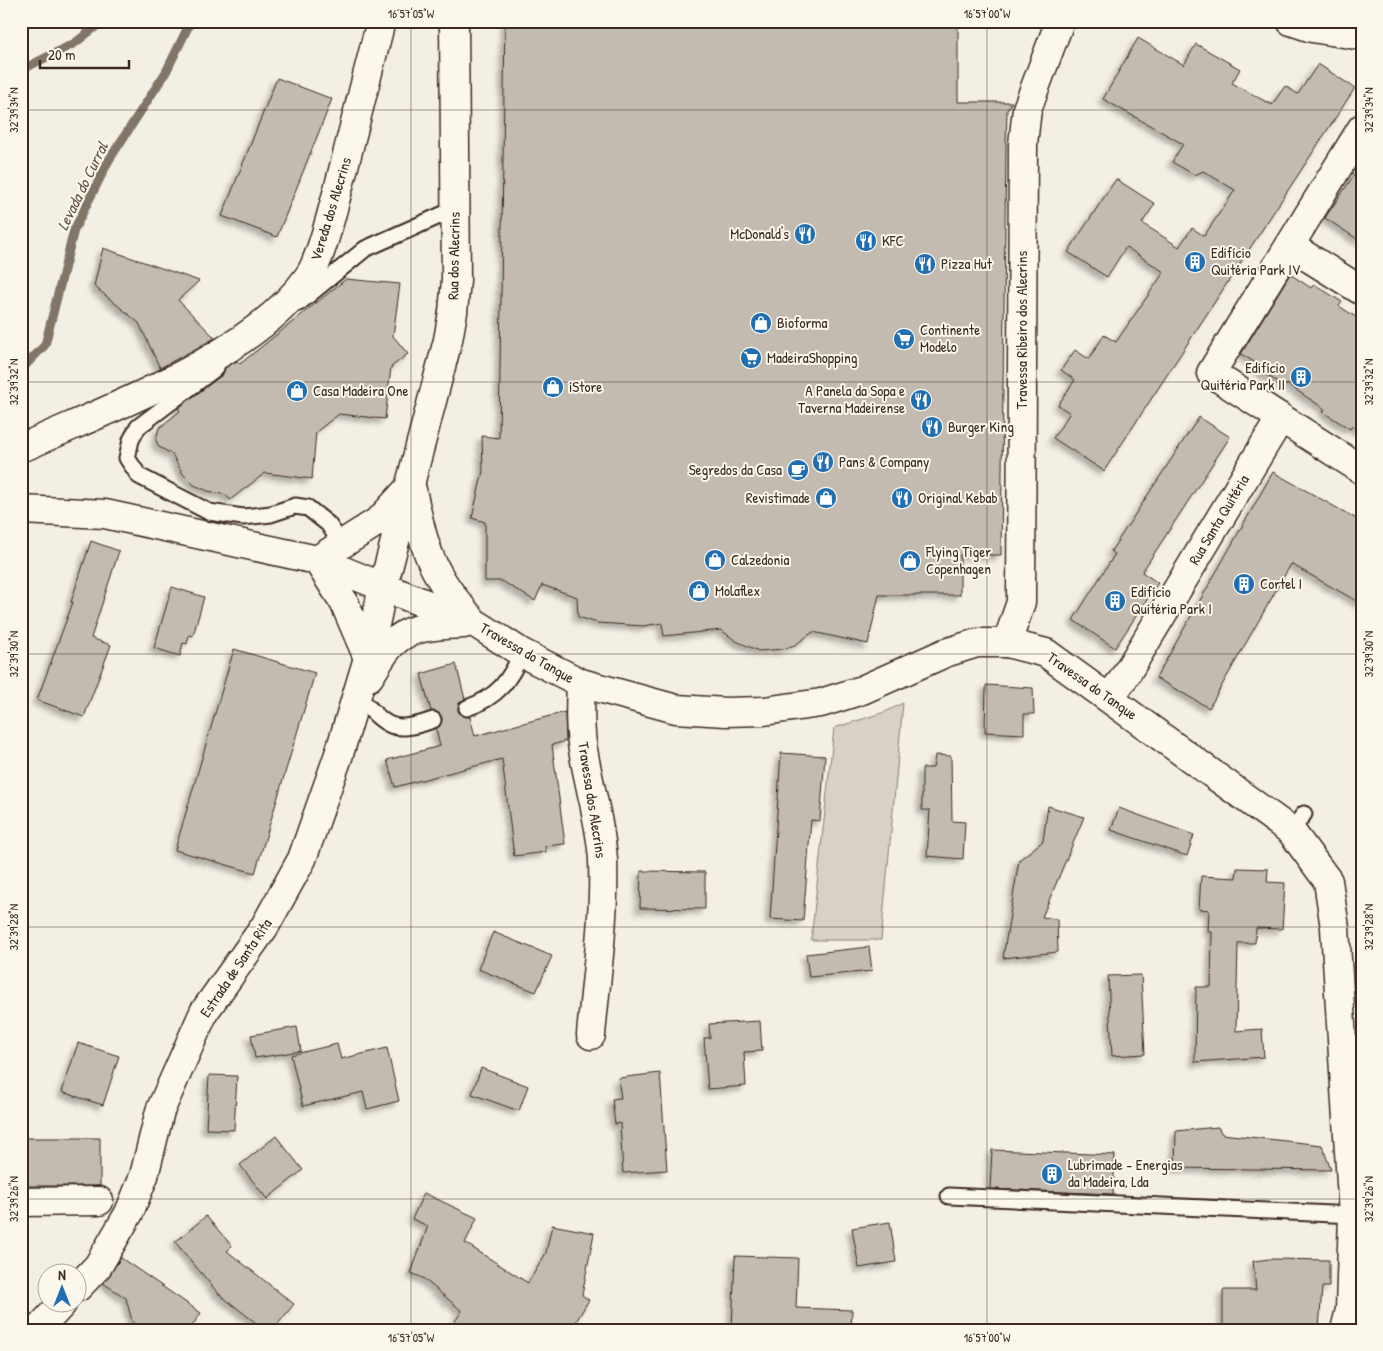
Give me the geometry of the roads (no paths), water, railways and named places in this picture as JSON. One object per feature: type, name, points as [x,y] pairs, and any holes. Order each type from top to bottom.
[{"type":"street","name":"Vereda dos Alecrins","points":[[26,446],[162,385],[186,372],[233,346],[289,302],[311,275],[330,222],[382,21]]},
{"type":"street","name":"Rua dos Alecrins","points":[[383,587],[411,486],[453,312],[455,209],[454,21]]},
{"type":"street","name":"Travessa Ribeiro dos Alecrins","points":[[1007,643],[1021,602],[1023,144],[1027,109],[1060,21]]},
{"type":"street","points":[[1291,21],[1312,28],[1362,36]]},
{"type":"street","points":[[1362,128],[1211,373],[1362,470]]},
{"type":"street","points":[[1290,246],[1362,291]]},
{"type":"street","name":"Rua Santa Quitéria","points":[[1109,697],[1122,681],[1280,419]]},
{"type":"street","name":"Rua dos Alecrins","points":[[411,486],[424,545],[436,575],[448,593],[475,623]]},
{"type":"street","points":[[368,658],[344,602],[317,560],[380,520],[411,486]]},
{"type":"street","name":"Travessa do Tanque","points":[[21,510],[105,514],[317,560],[475,623],[522,653],[581,683],[632,699],[676,709],[726,712],[764,711],[821,703],[862,690],[945,653],[977,643],[1007,643],[1046,653],[1297,822],[1328,881],[1335,928],[1356,1232],[1350,1310],[1345,1330]]},
{"type":"street","points":[[341,543],[374,566],[383,587]]},
{"type":"street","name":"Estrada de Santa Rita","points":[[88,1276],[98,1266],[129,1213],[144,1176],[160,1111],[204,1012],[265,926],[302,859],[357,695],[368,658],[383,587]]},
{"type":"street","name":"Estrada de Santa Rita","points":[[357,695],[391,644],[408,632],[429,626],[475,623]]},
{"type":"street","name":"Travessa dos Alecrins","points":[[581,683],[580,717],[583,754],[600,832],[603,860],[602,915],[591,1036]]},
{"type":"street","points":[[21,1202],[99,1201]]},
{"type":"street","points":[[38,1330],[53,1314]]},
{"type":"lane","points":[[341,543],[328,524],[308,508],[296,506],[271,514],[243,517],[209,512],[139,476],[127,458],[131,440],[138,427],[261,334],[365,249],[455,209]]},
{"type":"lane","points":[[467,708],[483,702],[497,693],[514,671],[522,653]]},
{"type":"lane","points":[[357,695],[376,716],[392,728],[410,728],[433,720]]},
{"type":"lane","points":[[949,1196],[1356,1232]]},
{"type":"waterway","name":"Levada do Curral","points":[[21,70],[75,43],[103,21]]},
{"type":"waterway","name":"Levada do Curral","points":[[21,370],[45,345],[74,230],[109,160],[166,72],[191,21]]},
{"type":"place","name":"McDonald's","points":[[805,234]]},
{"type":"place","name":"KFC","points":[[866,241]]},
{"type":"place","name":"Edifício Quitéria Park IV","points":[[1195,262]]},
{"type":"place","name":"Pizza Hut","points":[[925,264]]},
{"type":"place","name":"Bioforma","points":[[761,323]]},
{"type":"place","name":"Continente Modelo","points":[[904,339]]},
{"type":"place","name":"MadeiraShopping","points":[[751,358]]},
{"type":"place","name":"Edifício Quitéria Park II","points":[[1301,377]]},
{"type":"place","name":"iStore","points":[[553,387]]},
{"type":"place","name":"Casa Madeira One","points":[[297,391]]},
{"type":"place","name":"A Panela da Sopa e Taverna Madeirense","points":[[921,400]]},
{"type":"place","name":"Burger King","points":[[932,427]]},
{"type":"place","name":"Pans & Company","points":[[823,462]]},
{"type":"place","name":"Segredos da Casa","points":[[798,470]]},
{"type":"place","name":"Revistimade","points":[[826,498]]},
{"type":"place","name":"Original Kebab","points":[[902,498]]},
{"type":"place","name":"Calzedonia","points":[[715,560]]},
{"type":"place","name":"Flying Tiger Copenhagen","points":[[910,561]]},
{"type":"place","name":"Cortel I","points":[[1244,584]]},
{"type":"place","name":"Molaflex","points":[[699,591]]},
{"type":"place","name":"Edifício Quitéria Park I","points":[[1115,601]]},
{"type":"place","name":"Lubrimade - Energias da Madeira, Lda","points":[[1052,1174]]}]
